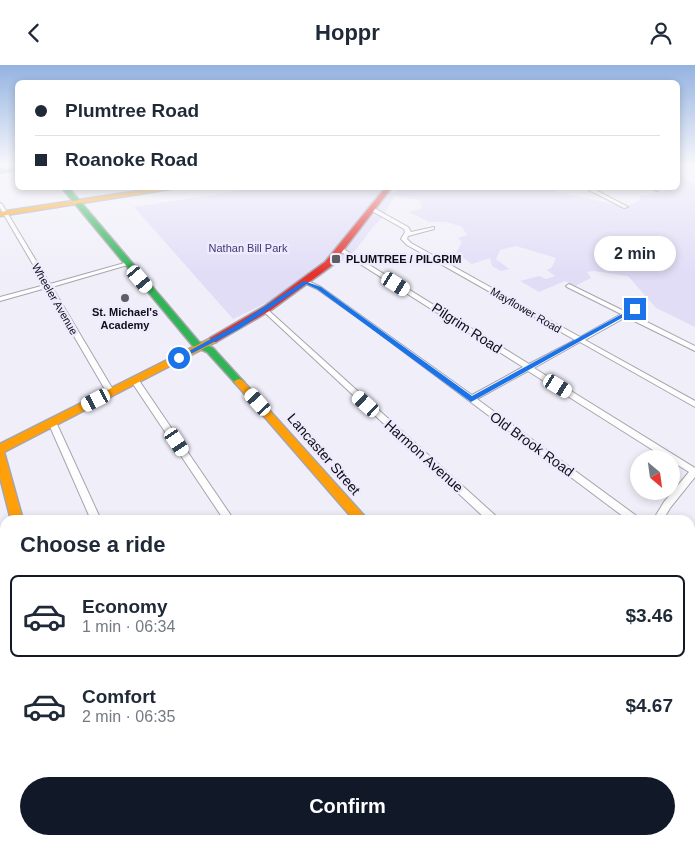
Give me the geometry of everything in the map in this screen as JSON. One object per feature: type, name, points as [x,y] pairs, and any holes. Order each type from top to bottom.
[{"type":"street","points":[[2,211],[85,201]]},
{"type":"street","points":[[0,449],[229,332],[265,310],[306,282],[324,267],[378,201]]},
{"type":"street","points":[[615,201],[626,207]]},
{"type":"street","name":"Lancaster Street","points":[[77,203],[196,344],[210,350],[358,515]]},
{"type":"street","name":"Mayflower Road","points":[[372,209],[406,228],[408,231],[404,239],[409,244],[695,404]]},
{"type":"street","name":"Wheeler Avenue","points":[[2,211],[111,393]]},
{"type":"street","points":[[406,235],[432,228]]},
{"type":"street","name":"Pilgrim Road","points":[[340,249],[695,472]]},
{"type":"street","points":[[0,299],[128,264]]},
{"type":"street","name":"Old Brook Road","points":[[306,282],[319,288],[628,515]]},
{"type":"street","points":[[569,286],[695,349]]},
{"type":"street","points":[[471,399],[527,367],[645,305]]},
{"type":"street","name":"Harmon Avenue","points":[[265,310],[489,515]]},
{"type":"street","points":[[135,381],[226,515]]},
{"type":"street","points":[[52,422],[94,515]]},
{"type":"street","points":[[0,454],[16,515]]},
{"type":"street","points":[[662,515],[695,472]]},
{"type":"green space","name":"Nathan Bill Park","points":[[170,201],[391,201],[383,217],[355,251],[320,277],[233,319],[134,207]]},
{"type":"green space","points":[[420,201],[601,201],[626,207],[637,201],[695,201],[695,327],[656,308],[628,276],[594,271],[587,272],[591,278],[575,286],[565,281],[539,292],[520,281],[539,276],[546,279],[555,276],[547,270],[552,267],[556,258],[516,246],[500,250],[496,259],[509,269],[501,271],[492,266],[490,258],[472,264],[456,253],[462,242],[458,238],[467,235],[462,227],[447,222],[429,222],[409,212],[421,208],[422,204]]},
{"type":"traffic: fast","points":[[76,201],[196,344],[210,350],[239,382]]},
{"type":"traffic: slow","points":[[0,214],[84,201]]},
{"type":"traffic: slow","points":[[0,449],[213,340]]},
{"type":"traffic: slow","points":[[239,382],[358,515]]},
{"type":"traffic: slow","points":[[0,454],[16,515]]},
{"type":"traffic: jam","points":[[213,340],[268,308],[328,264],[378,201]]},
{"type":"place","name":"PLUMTREE / PILGRIM","points":[[336,259]]},
{"type":"place","name":"St. Michael's Academy","points":[[125,298]]},
{"type":"route","points":[[179,358],[237,328],[306,282],[319,288],[370,324],[471,399],[635,309]]}]
